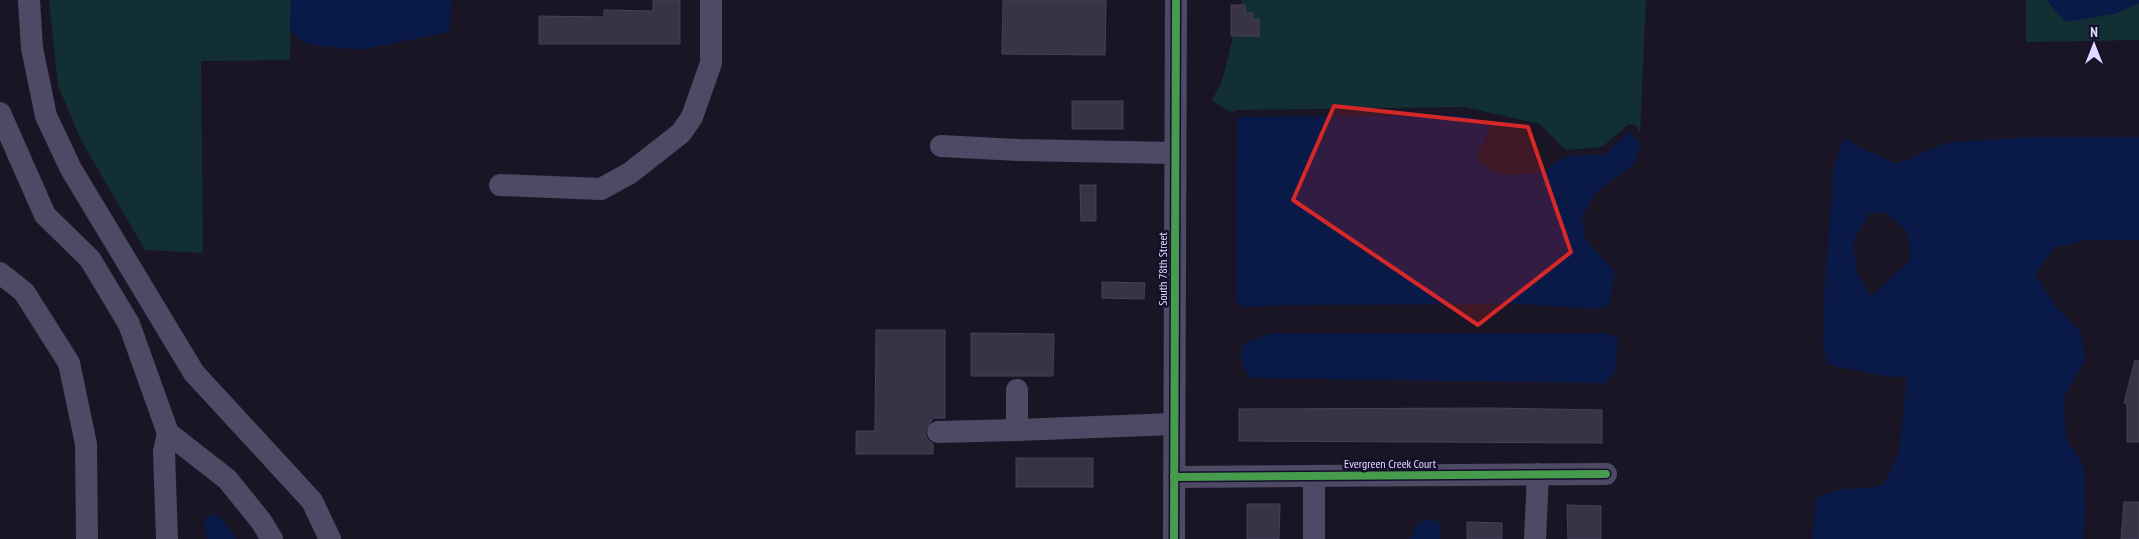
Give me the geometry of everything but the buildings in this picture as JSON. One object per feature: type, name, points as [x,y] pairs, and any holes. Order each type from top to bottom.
[{"type":"street","points":[[29,0],[32,48],[46,116],[71,169],[194,373],[312,501],[330,539]]},
{"type":"street","points":[[500,185],[601,188],[630,174],[681,133],[692,118],[711,64],[711,0]]},
{"type":"street","name":"South 78th Street","points":[[1174,539],[1176,0]]},
{"type":"street","points":[[0,113],[45,215],[90,259],[129,324],[168,433],[164,452],[166,539]]},
{"type":"street","points":[[941,146],[1019,150],[1174,153]]},
{"type":"street","points":[[0,273],[24,292],[69,363],[86,444],[86,539]]},
{"type":"street","points":[[1017,390],[1017,430]]},
{"type":"street","points":[[938,432],[1174,424]]},
{"type":"street","points":[[168,433],[227,479],[261,521],[272,539]]},
{"type":"street","points":[[1535,539],[1538,474]]},
{"type":"street","name":"Evergreen Creek Court","points":[[1174,477],[1606,474]]},
{"type":"street","points":[[1314,476],[1314,539]]},
{"type":"highlighted area","points":[[1334,106],[1528,127],[1571,252],[1478,325],[1293,200]]},
{"type":"green space","points":[[49,0],[291,0],[290,60],[201,61],[203,253],[145,250],[81,140],[58,86]]},
{"type":"green space","points":[[1242,0],[1646,0],[1640,132],[1634,125],[1629,124],[1602,147],[1566,150],[1539,124],[1465,107],[1237,110],[1231,113],[1212,100],[1222,81]]},
{"type":"green space","points":[[2026,0],[2048,0],[2052,7],[2114,14],[2139,3],[2139,40],[2026,42]]},
{"type":"water","points":[[291,0],[452,0],[449,32],[358,50],[307,44],[290,30]]},
{"type":"water","points":[[2048,0],[2139,0],[2139,3],[2114,14],[2066,22]]},
{"type":"water","points":[[1465,115],[1491,125],[1477,159],[1492,172],[1513,175],[1544,172],[1557,161],[1570,156],[1605,154],[1630,132],[1641,144],[1634,164],[1596,192],[1582,217],[1585,239],[1615,272],[1609,305],[1599,309],[1521,304],[1288,305],[1246,307],[1236,302],[1237,117]]},
{"type":"water","points":[[1844,137],[1863,149],[1897,164],[1945,143],[2031,137],[2139,137],[2139,240],[2085,240],[2054,248],[2035,274],[2058,309],[2081,332],[2085,360],[2064,397],[2066,438],[2084,467],[2085,513],[2083,539],[1812,539],[1816,500],[1832,491],[1883,485],[1899,453],[1907,378],[1878,375],[1827,364],[1823,345],[1825,284],[1834,166]],"holes":[[[1884,212],[1907,231],[1911,259],[1871,297],[1857,273],[1853,242],[1869,214]]]},
{"type":"water","points":[[1272,333],[1607,333],[1618,339],[1615,372],[1606,383],[1250,378],[1242,365],[1241,348],[1247,342]]},
{"type":"water","points":[[209,515],[219,515],[236,539],[207,539],[204,520]]},
{"type":"water","points":[[1427,519],[1438,521],[1441,529],[1440,539],[1410,539],[1418,523]]},
{"type":"cycle path","points":[[1174,539],[1176,0]]},
{"type":"cycle path","points":[[1174,477],[1606,474]]}]
